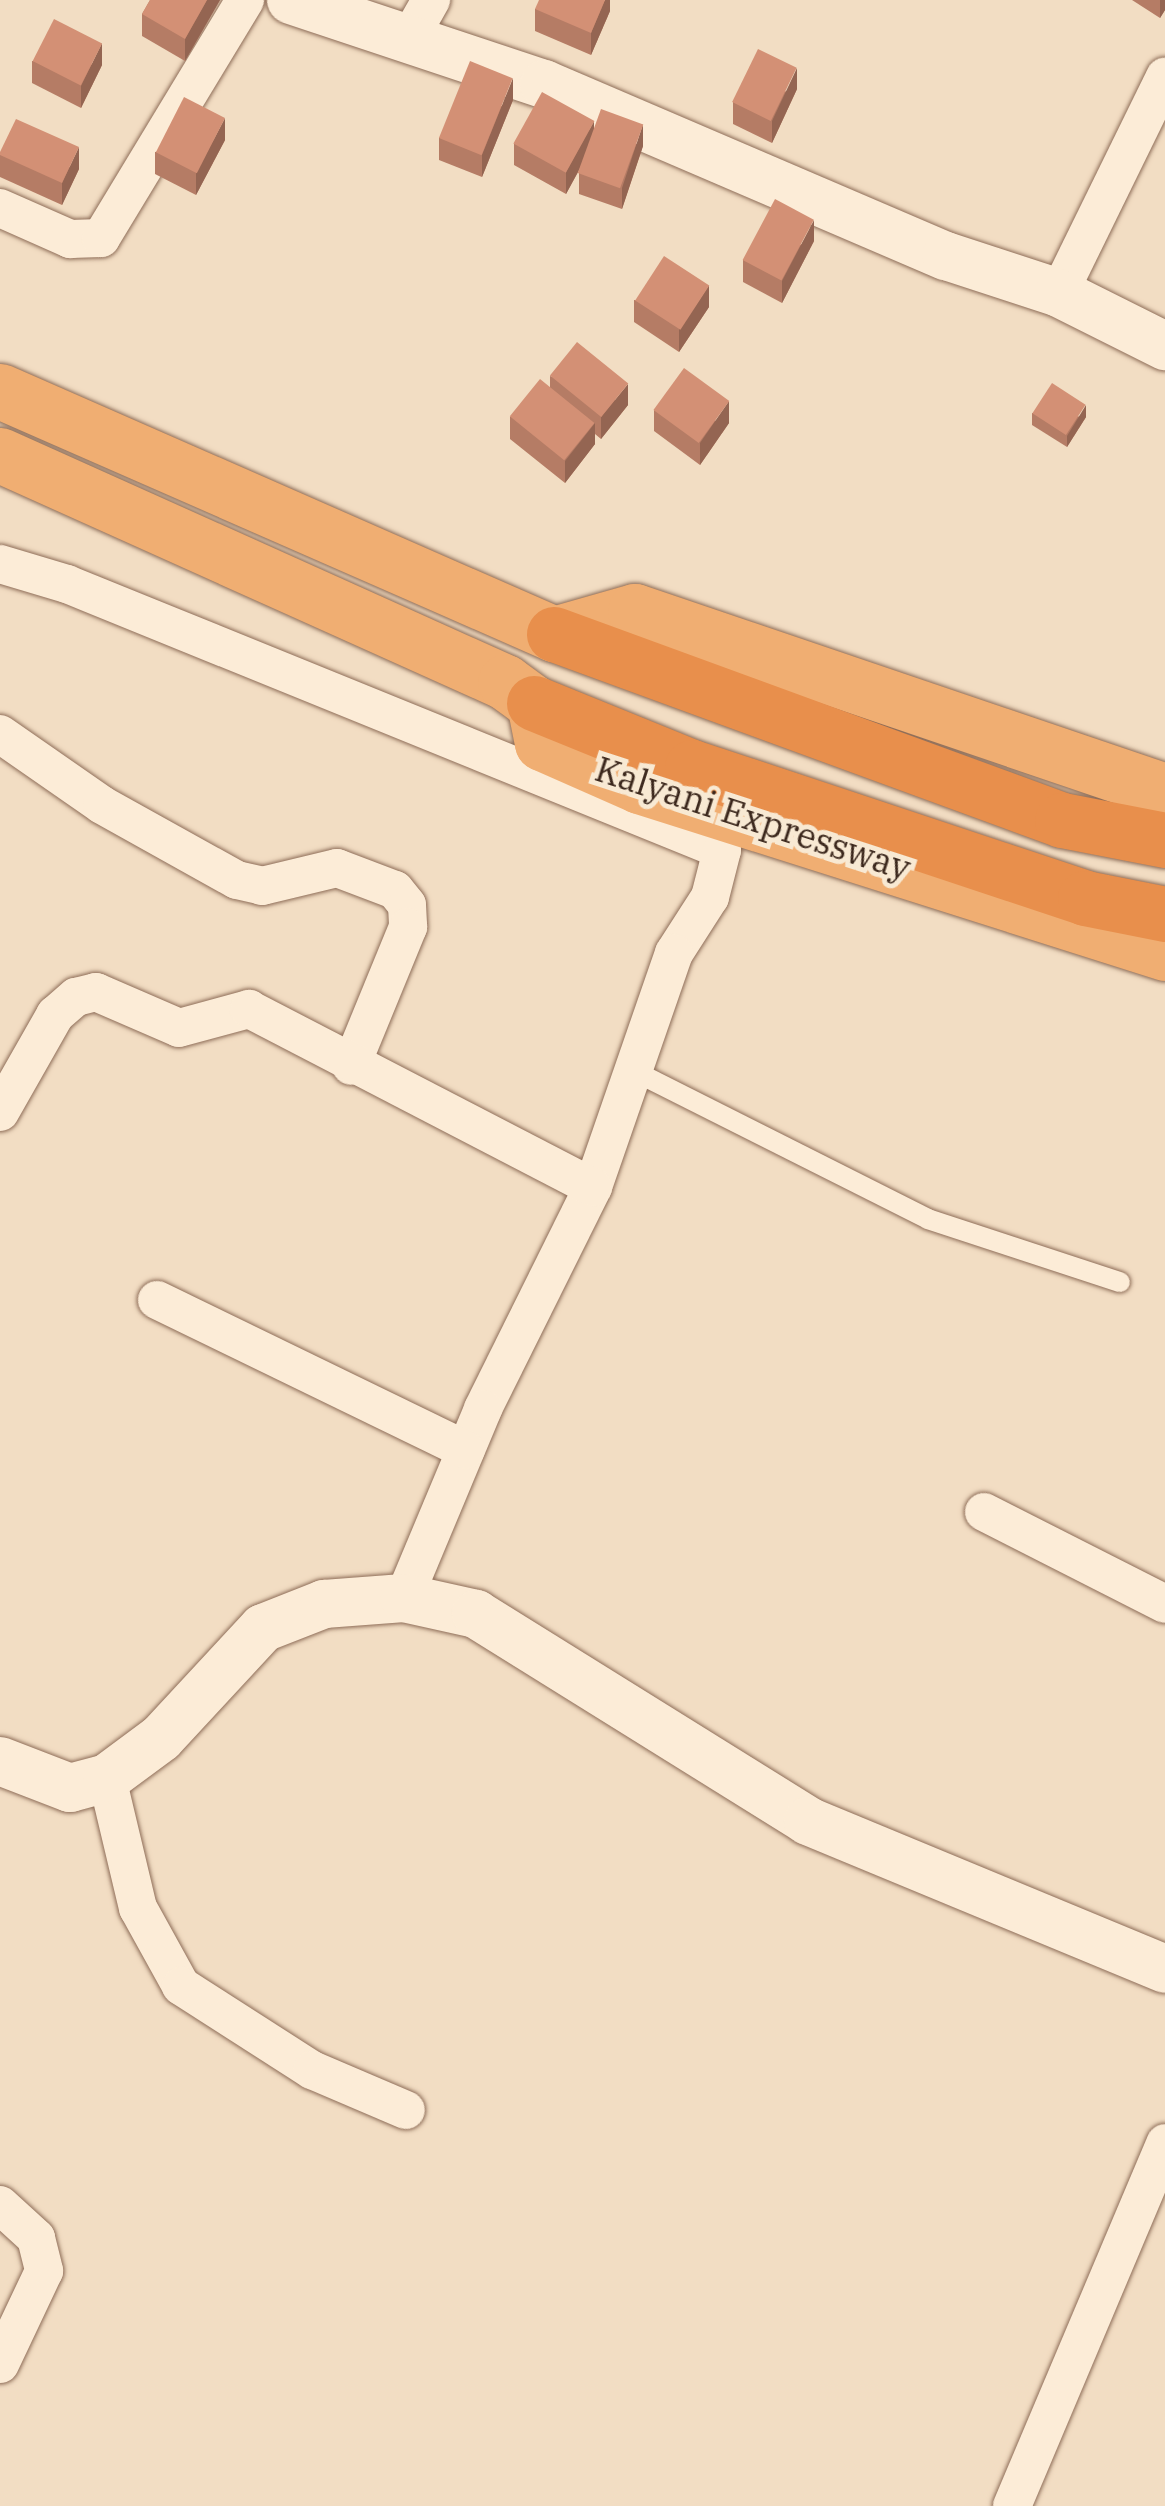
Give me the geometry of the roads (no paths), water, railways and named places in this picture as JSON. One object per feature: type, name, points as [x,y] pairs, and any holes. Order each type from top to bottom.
[{"type":"highway","points":[[0,391],[554,634],[1062,820],[1165,840]]},
{"type":"highway","points":[[0,455],[504,682],[534,703],[692,767],[1084,898],[1165,914]]},
{"type":"highway","points":[[554,634],[635,611],[1165,791]]},
{"type":"highway","name":"Kalyani Expressway","points":[[534,703],[542,744],[639,786],[1165,953]]},
{"type":"street","points":[[0,208],[70,239],[101,238],[245,0]]},
{"type":"street","points":[[291,0],[420,18],[544,84],[946,256],[1059,293],[1165,346]]},
{"type":"street","points":[[1059,293],[1165,76]]},
{"type":"street","points":[[0,564],[67,584],[722,850],[710,897],[674,953],[594,1188],[466,1450],[404,1598]]},
{"type":"street","points":[[0,734],[102,805],[237,880],[262,886],[336,868],[395,890],[407,906],[408,927],[352,1066]]},
{"type":"street","points":[[0,1112],[55,1015],[76,997],[96,992],[179,1028],[249,1009],[352,1066],[594,1188]]},
{"type":"street","points":[[158,1300],[466,1450]]},
{"type":"street","points":[[984,1512],[1165,1604]]},
{"type":"street","points":[[0,1761],[70,1788],[107,1778],[161,1738],[263,1628],[324,1604],[404,1598],[476,1614],[808,1821],[1165,1969]]},
{"type":"street","points":[[107,1778],[138,1908],[181,1986],[312,2070],[406,2110]]},
{"type":"street","points":[[1012,2506],[1165,2142]]},
{"type":"street","points":[[0,2205],[36,2238],[44,2271],[0,2364]]},
{"type":"lane","points":[[634,1070],[928,1219],[1120,1282]]}]
